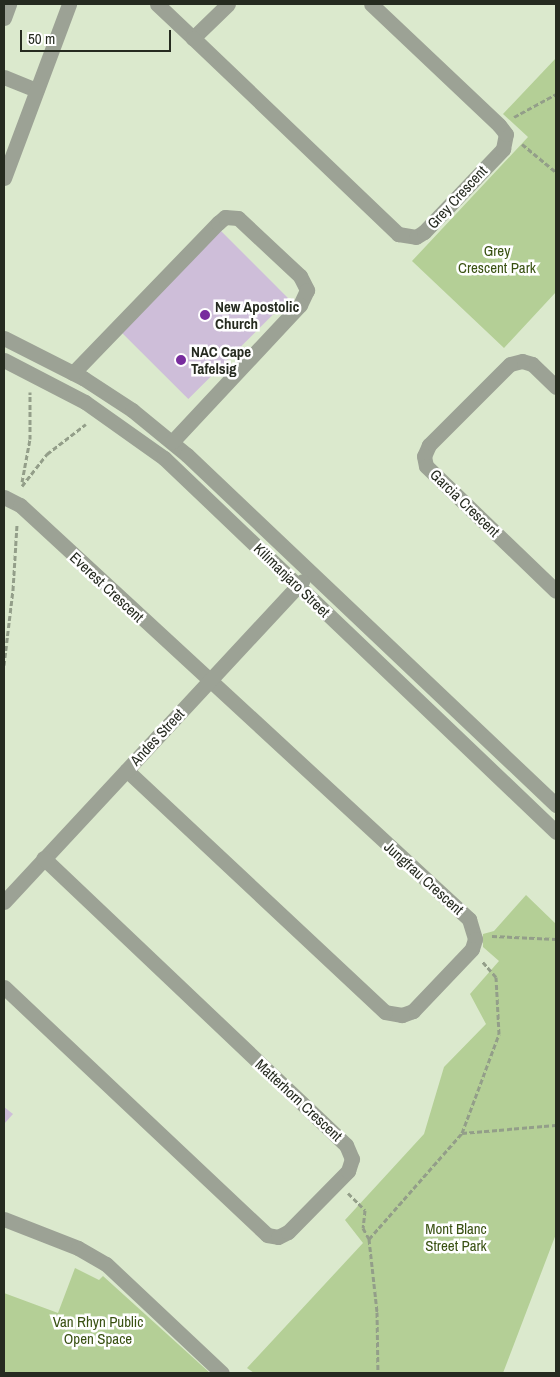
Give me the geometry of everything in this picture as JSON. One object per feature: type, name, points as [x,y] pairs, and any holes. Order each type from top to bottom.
[{"type":"street","points":[[4,18],[9,4]]},
{"type":"street","points":[[4,178],[69,4]]},
{"type":"street","name":"Grey Crescent","points":[[157,4],[404,237],[416,237],[424,232],[503,149],[506,134],[499,125]]},
{"type":"street","points":[[193,38],[228,4]]},
{"type":"street","points":[[371,4],[499,125]]},
{"type":"street","points":[[4,77],[37,90]]},
{"type":"street","points":[[73,373],[218,223],[225,217],[238,218],[300,276],[307,290],[300,305],[172,442]]},
{"type":"street","name":"Kilimanjaro Street","points":[[4,338],[73,373],[132,410],[172,442],[556,805]]},
{"type":"street","name":"Kilimanjaro Street","points":[[4,360],[85,402],[164,458],[556,832]]},
{"type":"street","name":"Garcia Crescent","points":[[556,387],[532,364],[522,361],[510,364],[429,445],[424,456],[426,466],[556,591]]},
{"type":"street","name":"Everest Crescent","points":[[4,497],[20,506],[208,681]]},
{"type":"street","name":"Andes Street","points":[[4,902],[310,572]]},
{"type":"street","name":"Jungfrau Crescent","points":[[208,681],[469,918],[474,944]]},
{"type":"street","points":[[126,770],[385,1012],[402,1015],[413,1011],[474,944]]},
{"type":"street","name":"Matterhorn Crescent","points":[[4,987],[267,1235],[278,1236],[288,1232],[348,1171],[352,1158],[346,1145],[44,858]]},
{"type":"street","points":[[4,1219],[78,1248],[106,1264],[222,1373]]},
{"type":"path","points":[[556,94],[499,125],[556,172]]},
{"type":"path","points":[[21,492],[30,439],[31,386]]},
{"type":"path","points":[[22,483],[47,454],[90,420]]},
{"type":"path","points":[[4,665],[14,590],[17,524]]},
{"type":"path","points":[[369,1239],[462,1133],[498,1034],[496,976],[474,944],[485,935],[556,939]]},
{"type":"path","points":[[462,1133],[556,1125]]},
{"type":"path","points":[[337,1182],[365,1210],[363,1228],[369,1239],[377,1312],[378,1373]]},
{"type":"green space","name":"Grey Crescent Park","points":[[556,58],[556,292],[504,348],[412,261],[528,137],[503,114]]},
{"type":"green space","name":"Mont Blanc Street Park","points":[[526,895],[556,924],[556,1234],[503,1373],[254,1373],[247,1368],[363,1243],[345,1220],[424,1134],[444,1067],[486,1024],[470,994],[499,961],[483,947],[483,934],[494,931]]},
{"type":"green space","name":"Van Rhyn Public Open Space","points":[[75,1268],[99,1280],[103,1276],[210,1373],[4,1373],[4,1293],[58,1313]]},
{"type":"building","name":"New Apostolic Church","points":[[218,228],[289,299],[188,399],[118,328]]},
{"type":"building","points":[[4,1107],[13,1114],[4,1124]]},
{"type":"place","name":"New Apostolic Church","points":[[205,315]]},
{"type":"place","name":"NAC Cape Tafelsig","points":[[181,360]]}]
